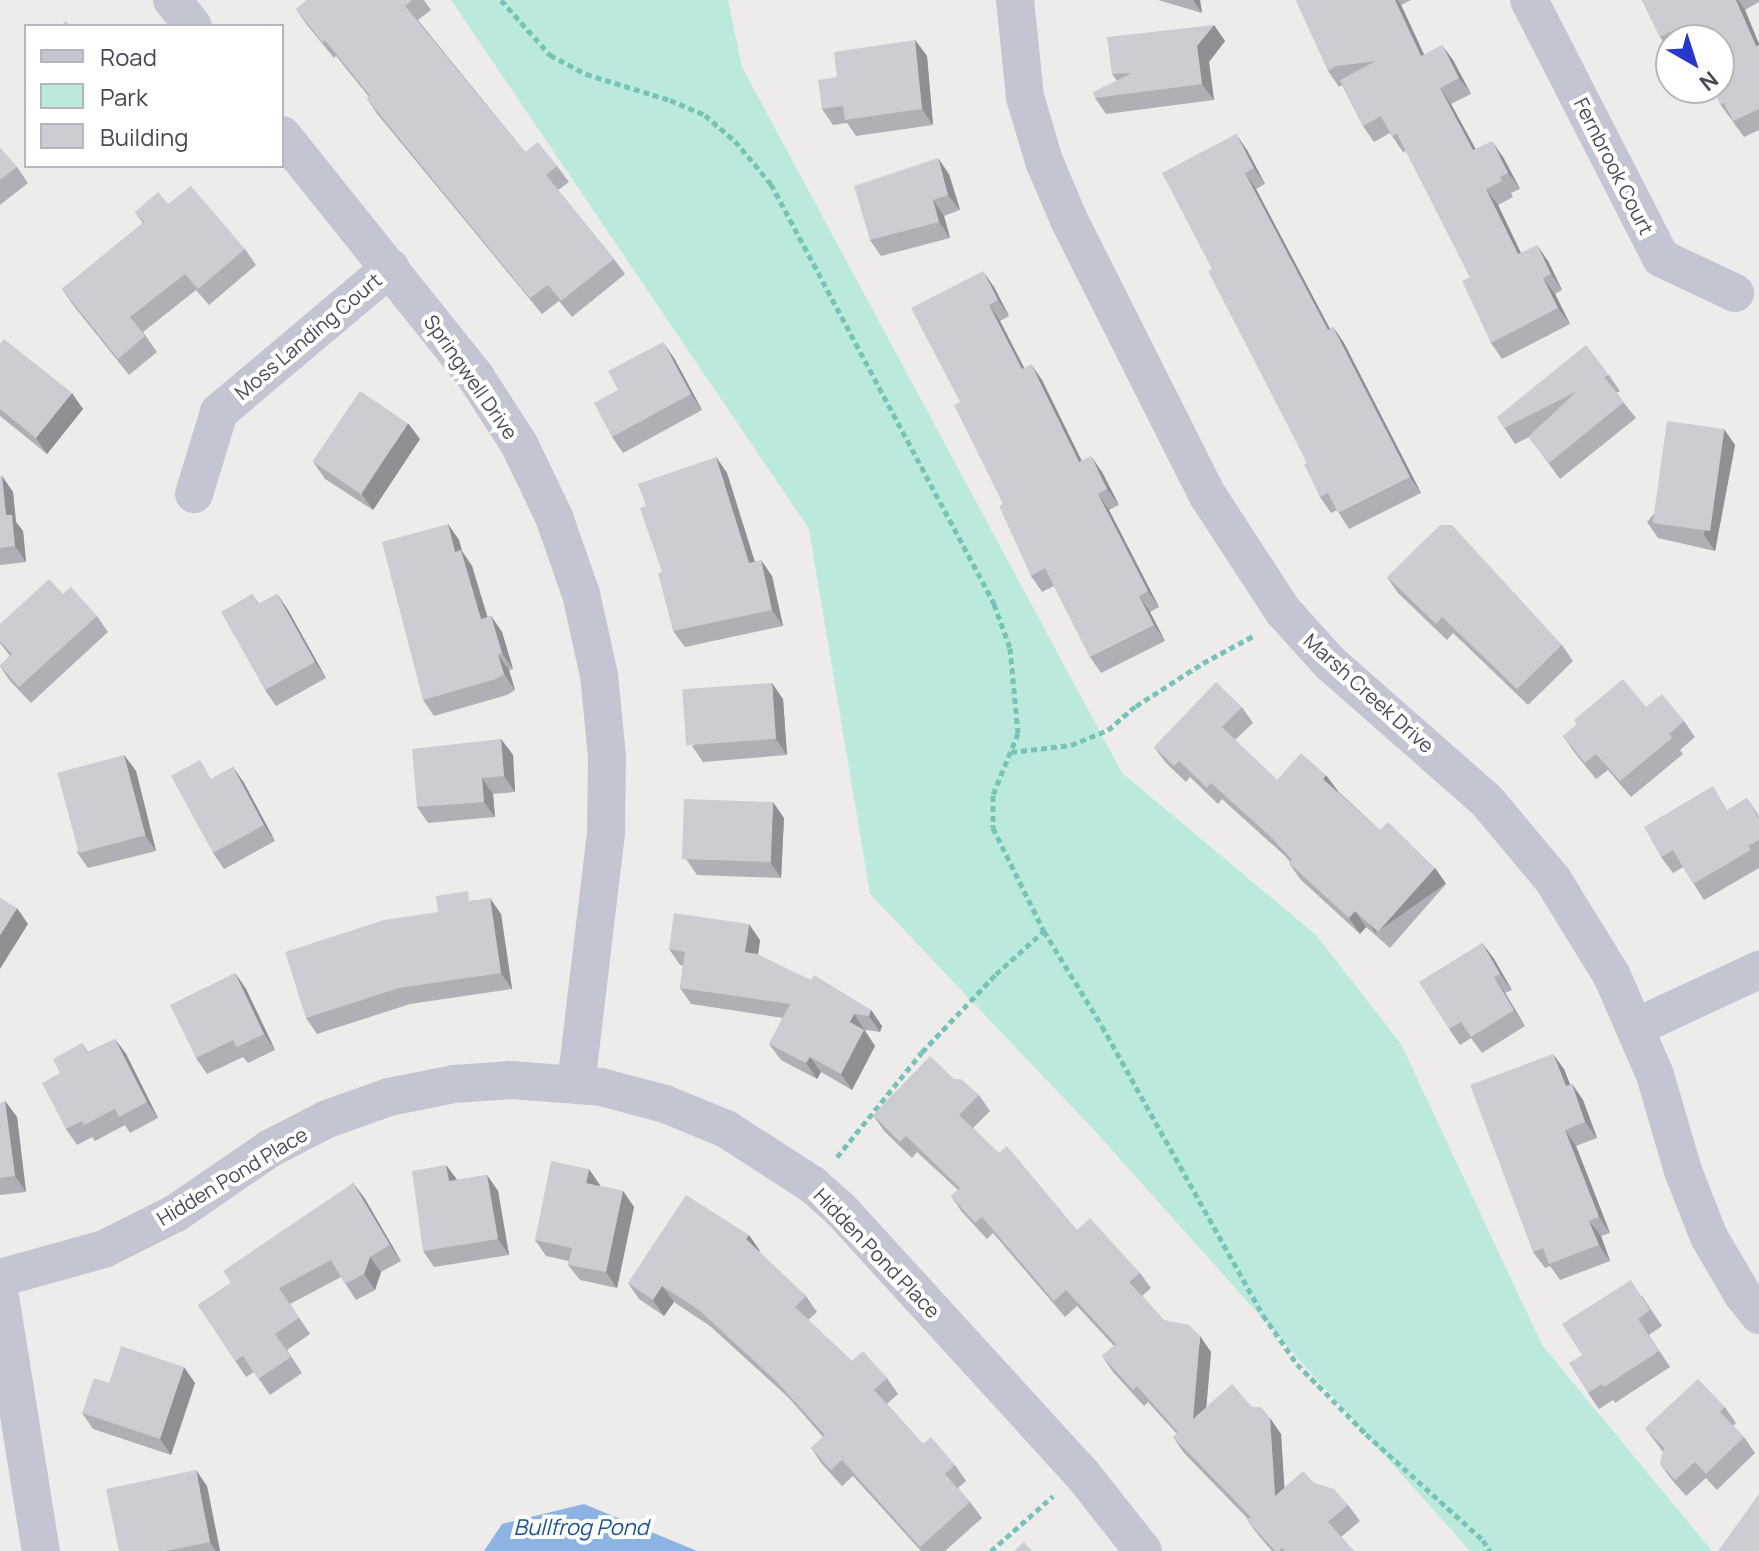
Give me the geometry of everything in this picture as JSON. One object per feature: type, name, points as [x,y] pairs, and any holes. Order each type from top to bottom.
[{"type":"street","points":[[172,0],[191,24]]},
{"type":"street","name":"Marsh Creek Drive","points":[[1015,0],[1025,97],[1044,161],[1069,220],[1208,496],[1283,611],[1330,663],[1419,738],[1487,801],[1519,836],[1585,928],[1636,1027],[1655,1075],[1683,1171],[1709,1237],[1743,1295],[1759,1315]]},
{"type":"street","name":"Fernbrook Court","points":[[1529,0],[1661,258],[1735,293]]},
{"type":"street","name":"Springwell Drive","points":[[284,137],[475,376],[519,444],[554,517],[581,594],[599,675],[607,756],[606,833],[576,1084]]},
{"type":"street","name":"Moss Landing Court","points":[[194,494],[219,412],[390,268]]},
{"type":"street","points":[[1636,1027],[1759,970]]},
{"type":"street","name":"Hidden Pond Place","points":[[0,1278],[104,1249],[176,1213],[269,1149],[327,1119],[389,1097],[454,1084],[511,1080],[576,1084],[665,1104],[726,1129],[813,1185],[840,1209],[1083,1475],[1143,1551]]},
{"type":"street","points":[[0,1296],[41,1551]]},
{"type":"path","points":[[501,0],[550,55],[586,74],[670,100],[705,115],[735,141],[771,184],[994,604],[1010,648],[1019,710],[1018,733],[993,795],[993,828],[1044,931],[1102,1026],[1263,1315],[1297,1364],[1366,1434],[1483,1540],[1490,1551]]},
{"type":"path","points":[[1011,752],[1071,745],[1108,730],[1136,706],[1203,663],[1258,633],[1283,611]]},
{"type":"path","points":[[813,1185],[922,1052],[996,974],[1044,931]]},
{"type":"path","points":[[991,1551],[1062,1488],[1083,1475]]},
{"type":"green space","points":[[451,0],[728,0],[742,67],[1122,773],[1316,935],[1401,1044],[1542,1345],[1712,1551],[1470,1551],[1095,1131],[870,894],[809,529]]},
{"type":"water","name":"Bullfrog Pond","points":[[584,1504],[697,1551],[484,1551],[502,1524]]},
{"type":"building","points":[[307,0],[412,0],[405,6],[525,152],[538,142],[557,166],[546,175],[614,259],[561,301],[548,285],[530,298],[367,99],[370,96],[325,40],[323,43],[296,9]]},
{"type":"building","points":[[1298,0],[1395,0],[1421,56],[1442,45],[1459,78],[1440,88],[1473,150],[1492,141],[1508,173],[1500,177],[1502,181],[1486,189],[1518,254],[1537,245],[1551,274],[1543,278],[1558,308],[1491,343],[1462,281],[1470,277],[1397,134],[1392,136],[1381,116],[1363,126],[1340,80],[1376,61],[1336,66],[1328,71]]},
{"type":"building","points":[[1642,0],[1736,0],[1756,46],[1759,45],[1759,109],[1733,121],[1724,104],[1735,104],[1735,24],[1655,24],[1655,27]]},
{"type":"building","points":[[1214,25],[1197,46],[1202,84],[1095,98],[1093,92],[1132,73],[1112,74],[1107,37]]},
{"type":"building","points":[[915,40],[922,109],[845,120],[843,106],[822,109],[818,80],[837,77],[834,52]]},
{"type":"building","points":[[1236,134],[1254,168],[1245,173],[1328,330],[1333,327],[1410,477],[1338,513],[1328,493],[1320,497],[1304,464],[1307,463],[1208,271],[1212,269],[1162,173]]},
{"type":"building","points":[[0,148],[17,167],[0,180]]},
{"type":"building","points":[[938,158],[948,195],[933,200],[939,222],[870,240],[854,186]]},
{"type":"building","points":[[191,186],[245,249],[198,289],[185,274],[130,317],[145,336],[118,359],[62,289],[144,222],[135,212],[158,192],[168,204]]},
{"type":"building","points":[[983,271],[998,300],[989,305],[1022,369],[1031,364],[1079,462],[1091,456],[1107,489],[1098,494],[1148,591],[1139,596],[1154,625],[1090,657],[1045,568],[1031,576],[999,506],[1003,504],[954,405],[960,402],[911,308]]},
{"type":"building","points":[[4,339],[72,393],[36,438],[0,409],[0,344]]},
{"type":"building","points":[[663,342],[691,394],[612,437],[594,403],[618,390],[608,371]]},
{"type":"building","points":[[1586,345],[1609,375],[1604,377],[1624,402],[1549,463],[1528,437],[1576,392],[1504,428],[1497,417]]},
{"type":"building","points":[[360,391],[408,423],[361,494],[312,461]]},
{"type":"building","points":[[1667,421],[1724,429],[1710,531],[1653,523]]},
{"type":"building","points":[[716,457],[749,563],[761,560],[772,610],[673,631],[658,573],[662,572],[640,508],[646,506],[638,484]]},
{"type":"building","points":[[0,476],[6,515],[12,515],[15,546],[0,548]]},
{"type":"building","points":[[448,524],[455,552],[461,550],[481,619],[491,616],[502,653],[498,655],[504,674],[423,700],[382,542]]},
{"type":"building","points":[[1440,525],[1452,525],[1562,645],[1517,689],[1442,617],[1436,624],[1387,577]]},
{"type":"building","points":[[49,579],[63,594],[71,587],[97,616],[19,687],[0,666],[12,654],[0,641],[0,624]]},
{"type":"building","points":[[252,594],[258,604],[277,594],[315,662],[265,690],[221,612]]},
{"type":"building","points":[[1623,679],[1646,707],[1662,694],[1684,721],[1669,734],[1672,738],[1620,781],[1596,754],[1585,763],[1563,736],[1577,724],[1574,720]]},
{"type":"building","points":[[1216,682],[1242,707],[1222,727],[1277,780],[1301,753],[1326,775],[1323,779],[1380,830],[1388,822],[1435,868],[1378,932],[1355,911],[1349,918],[1289,863],[1292,860],[1273,839],[1211,783],[1207,788],[1179,761],[1174,766],[1154,747]]},
{"type":"building","points":[[772,683],[776,739],[686,745],[682,689]]},
{"type":"building","points":[[501,739],[504,776],[482,778],[484,802],[417,807],[412,749]]},
{"type":"building","points":[[124,755],[145,835],[79,853],[57,773]]},
{"type":"building","points":[[200,760],[211,779],[233,767],[264,825],[213,853],[171,776]]},
{"type":"building","points":[[1713,786],[1727,810],[1747,798],[1759,819],[1759,840],[1748,846],[1751,850],[1693,884],[1673,850],[1661,857],[1644,827]]},
{"type":"building","points":[[684,799],[773,802],[771,862],[682,859]]},
{"type":"building","points":[[468,891],[469,901],[490,898],[501,973],[399,988],[306,1018],[285,952],[384,920],[438,912],[436,896]]},
{"type":"building","points":[[0,898],[17,908],[0,935]]},
{"type":"building","points":[[674,913],[749,924],[745,952],[757,954],[811,980],[814,975],[871,1010],[869,1016],[854,1014],[850,1022],[864,1030],[841,1074],[810,1057],[806,1063],[769,1044],[790,1004],[680,988],[685,952],[669,949]]},
{"type":"building","points":[[1482,943],[1500,974],[1494,977],[1514,1010],[1471,1037],[1461,1022],[1449,1029],[1419,982]]},
{"type":"building","points":[[235,973],[264,1034],[237,1047],[233,1040],[196,1058],[170,1005]]},
{"type":"building","points":[[115,1039],[147,1102],[119,1117],[115,1109],[84,1125],[82,1121],[66,1129],[42,1083],[60,1073],[53,1059],[82,1043],[87,1053]]},
{"type":"building","points":[[1553,1054],[1566,1086],[1572,1084],[1585,1122],[1565,1130],[1599,1217],[1589,1221],[1599,1245],[1549,1264],[1543,1248],[1533,1252],[1470,1085]]},
{"type":"building","points":[[930,1056],[954,1079],[961,1079],[979,1095],[959,1115],[999,1153],[1007,1146],[1077,1230],[1090,1218],[1140,1273],[1129,1282],[1164,1320],[1189,1325],[1200,1336],[1193,1419],[1232,1384],[1252,1407],[1261,1407],[1270,1418],[1275,1496],[1303,1471],[1314,1483],[1334,1489],[1348,1505],[1328,1522],[1354,1551],[1285,1551],[1282,1548],[1275,1551],[1247,1520],[1251,1517],[1173,1437],[1178,1432],[1137,1386],[1133,1390],[1102,1356],[1116,1344],[1066,1290],[1054,1301],[982,1217],[975,1223],[951,1196],[960,1188],[906,1136],[900,1142],[873,1115]]},
{"type":"building","points":[[5,1101],[15,1176],[0,1178],[0,1104]]},
{"type":"building","points":[[551,1161],[589,1169],[586,1183],[623,1191],[606,1272],[568,1265],[572,1248],[535,1240]]},
{"type":"building","points":[[446,1165],[449,1181],[487,1175],[498,1239],[423,1251],[412,1171]]},
{"type":"building","points":[[353,1183],[390,1245],[370,1257],[364,1274],[345,1284],[331,1260],[279,1288],[299,1318],[275,1334],[291,1357],[258,1379],[243,1356],[235,1361],[198,1305],[231,1283],[223,1271]]},
{"type":"building","points":[[686,1195],[749,1235],[746,1239],[806,1296],[795,1307],[852,1361],[863,1351],[887,1378],[874,1390],[923,1444],[931,1437],[955,1465],[945,1474],[970,1502],[920,1547],[842,1460],[831,1470],[811,1448],[825,1435],[777,1382],[699,1310],[662,1286],[653,1300],[628,1283]]},
{"type":"building","points":[[1631,1280],[1650,1310],[1638,1319],[1659,1351],[1604,1387],[1602,1384],[1588,1393],[1569,1363],[1582,1355],[1562,1324]]},
{"type":"building","points":[[121,1346],[184,1367],[160,1439],[82,1413],[94,1378],[109,1383]]},
{"type":"building","points":[[1698,1379],[1725,1407],[1720,1412],[1744,1437],[1706,1474],[1695,1462],[1675,1480],[1660,1464],[1664,1448],[1645,1428]]},
{"type":"building","points":[[196,1470],[210,1542],[166,1551],[119,1551],[106,1489]]},
{"type":"building","points":[[1759,1494],[1759,1551],[1718,1551]]},
{"type":"building","points":[[1024,1542],[1032,1551],[1014,1551]]}]
